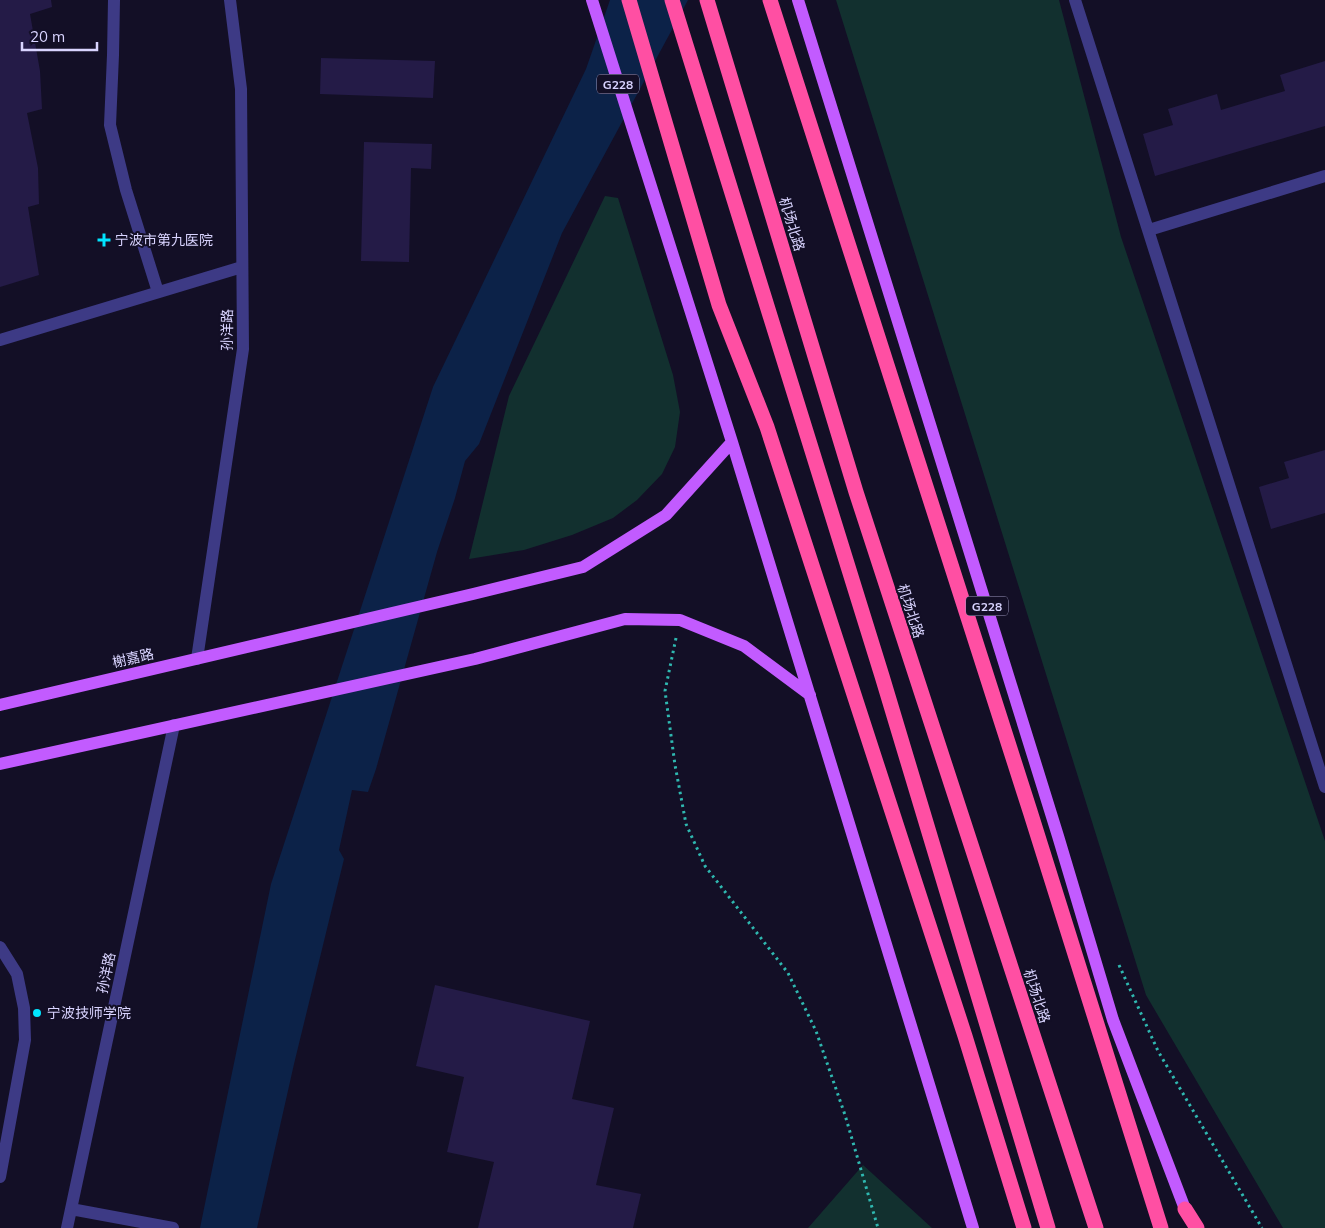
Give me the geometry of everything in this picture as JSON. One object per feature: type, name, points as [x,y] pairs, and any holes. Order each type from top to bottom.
[{"type":"highway","points":[[629,0],[718,306],[767,427],[962,1027],[1024,1228]]},
{"type":"highway","points":[[672,0],[879,667],[1048,1228]]},
{"type":"highway","name":"机场北路","points":[[707,0],[856,492],[1096,1228]]},
{"type":"highway","points":[[770,0],[1027,801],[1161,1228]]},
{"type":"highway","points":[[1185,1209],[1196,1228]]},
{"type":"main road","name":"G228","points":[[592,0],[732,442],[973,1228]]},
{"type":"main road","name":"G228","points":[[798,0],[1114,1020],[1185,1209]]},
{"type":"main road","name":"榭嘉路","points":[[0,705],[583,567],[666,515],[732,442]]},
{"type":"main road","points":[[0,764],[475,659],[625,619],[680,620],[744,646],[810,695]]},
{"type":"street","points":[[114,0],[110,125],[126,190],[158,292]]},
{"type":"street","name":"孙洋路","points":[[197,659],[243,349],[241,89],[230,0]]},
{"type":"street","points":[[1075,0],[1325,787]]},
{"type":"street","points":[[1149,230],[1325,176]]},
{"type":"street","points":[[0,340],[242,266]]},
{"type":"street","name":"孙洋路","points":[[67,1228],[174,725]]},
{"type":"street","points":[[0,947],[17,974],[24,1008],[25,1040],[0,1177]]},
{"type":"street","points":[[71,1209],[173,1228]]},
{"type":"path","points":[[680,620],[665,691],[675,765],[686,824],[705,866],[788,973],[816,1031],[845,1115],[878,1228]]},
{"type":"path","points":[[1117,962],[1158,1051],[1262,1228]]},
{"type":"green space","points":[[836,0],[1059,0],[1121,237],[1325,841],[1325,1228],[1283,1228],[1146,995]]},
{"type":"green space","points":[[605,196],[618,198],[673,375],[680,412],[675,447],[662,474],[637,500],[613,518],[572,535],[524,550],[469,559],[509,396]]},
{"type":"green space","points":[[863,1165],[932,1228],[808,1228]]},
{"type":"water","points":[[610,0],[688,0],[562,233],[479,444],[465,461],[437,552],[376,769],[368,792],[352,790],[339,850],[344,859],[294,1064],[257,1228],[200,1228],[271,884],[433,387],[586,69]]},
{"type":"building","points":[[0,0],[51,0],[52,7],[30,14],[40,71],[42,109],[27,113],[38,168],[39,204],[28,207],[39,275],[0,287]]},
{"type":"building","points":[[321,58],[435,61],[433,98],[320,94]]},
{"type":"building","points":[[1325,61],[1325,126],[1155,176],[1143,134],[1173,125],[1168,109],[1217,94],[1221,110],[1285,91],[1280,75]]},
{"type":"building","points":[[364,142],[432,144],[431,169],[411,168],[409,262],[361,261]]},
{"type":"building","points":[[1325,450],[1325,513],[1271,529],[1259,487],[1289,478],[1284,462]]},
{"type":"building","points":[[435,985],[590,1021],[572,1099],[614,1108],[596,1185],[641,1194],[633,1228],[478,1228],[494,1162],[447,1152],[464,1077],[416,1066]]},
{"type":"place","name":"宁波市第九医院","points":[[104,240]]},
{"type":"place","name":"宁波技师学院","points":[[37,1013]]}]
